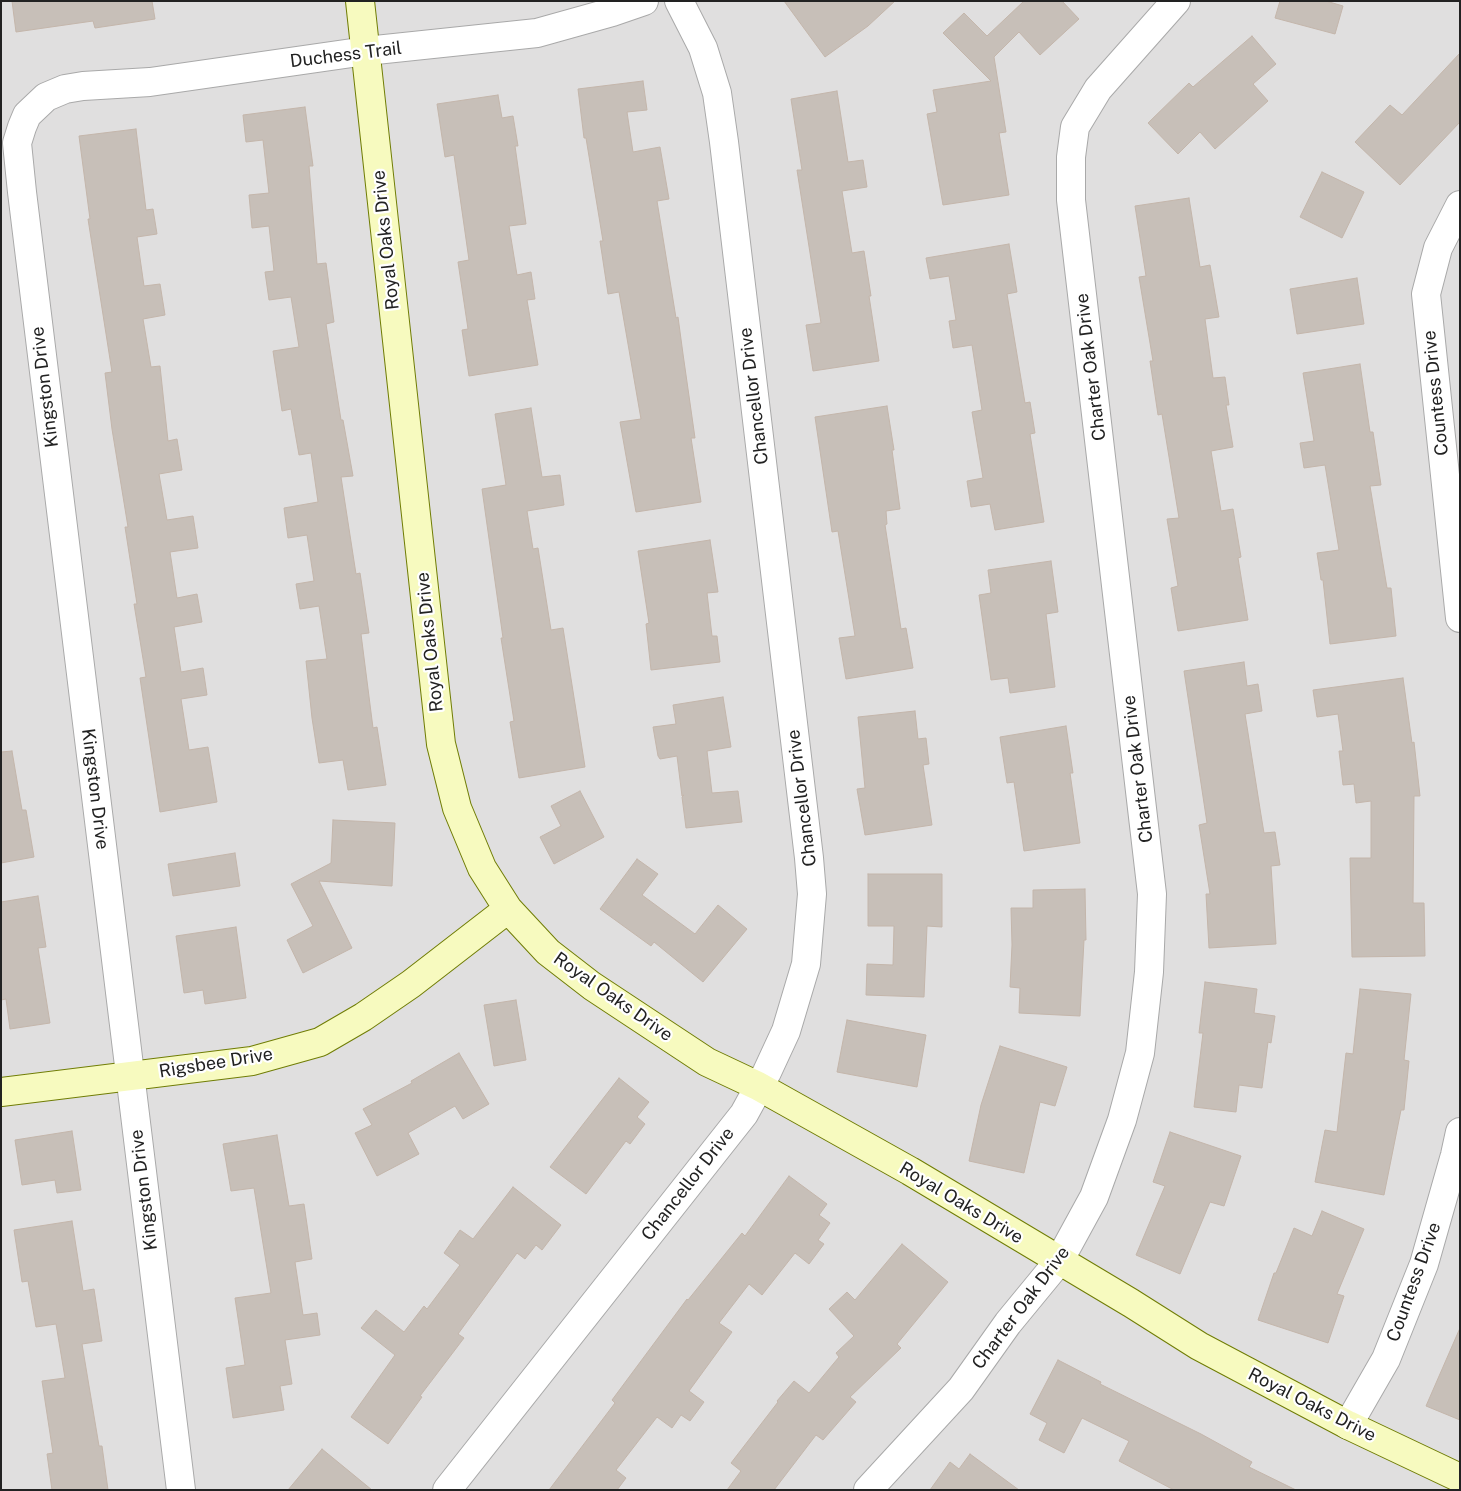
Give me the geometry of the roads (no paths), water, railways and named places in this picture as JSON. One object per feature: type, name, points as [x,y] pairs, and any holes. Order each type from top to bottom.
[{"type":"street","name":"Royal Oaks Drive","points":[[360,1],[441,744],[457,808],[482,868],[508,909],[548,952],[592,986],[707,1062],[758,1086],[910,1171],[1059,1262],[1131,1303],[1199,1346],[1348,1425],[1460,1478]]},
{"type":"street","name":"Duchess Trail","points":[[46,97],[65,89],[83,86],[150,82],[366,51],[538,33],[644,1]]},
{"type":"street","name":"Chancellor Drive","points":[[447,1490],[744,1114],[767,1072],[786,1031],[806,964],[812,894],[717,93],[702,48],[679,1]]},
{"type":"street","name":"Charter Oak Drive","points":[[868,1490],[961,1389],[1008,1323],[1059,1262],[1094,1197],[1122,1120],[1140,1053],[1149,972],[1152,894],[1071,200],[1071,157],[1075,127],[1098,89],[1176,1]]},
{"type":"street","name":"Kingston Drive","points":[[46,97],[27,115],[17,144],[181,1490]]},
{"type":"street","name":"Countess Drive","points":[[1460,205],[1438,248],[1426,294],[1460,618]]},
{"type":"street","name":"Rigsbee Drive","points":[[1,1092],[252,1061],[320,1042],[412,984],[508,909]]},
{"type":"street","name":"Countess Drive","points":[[1348,1425],[1386,1358],[1424,1264],[1460,1132]]}]
